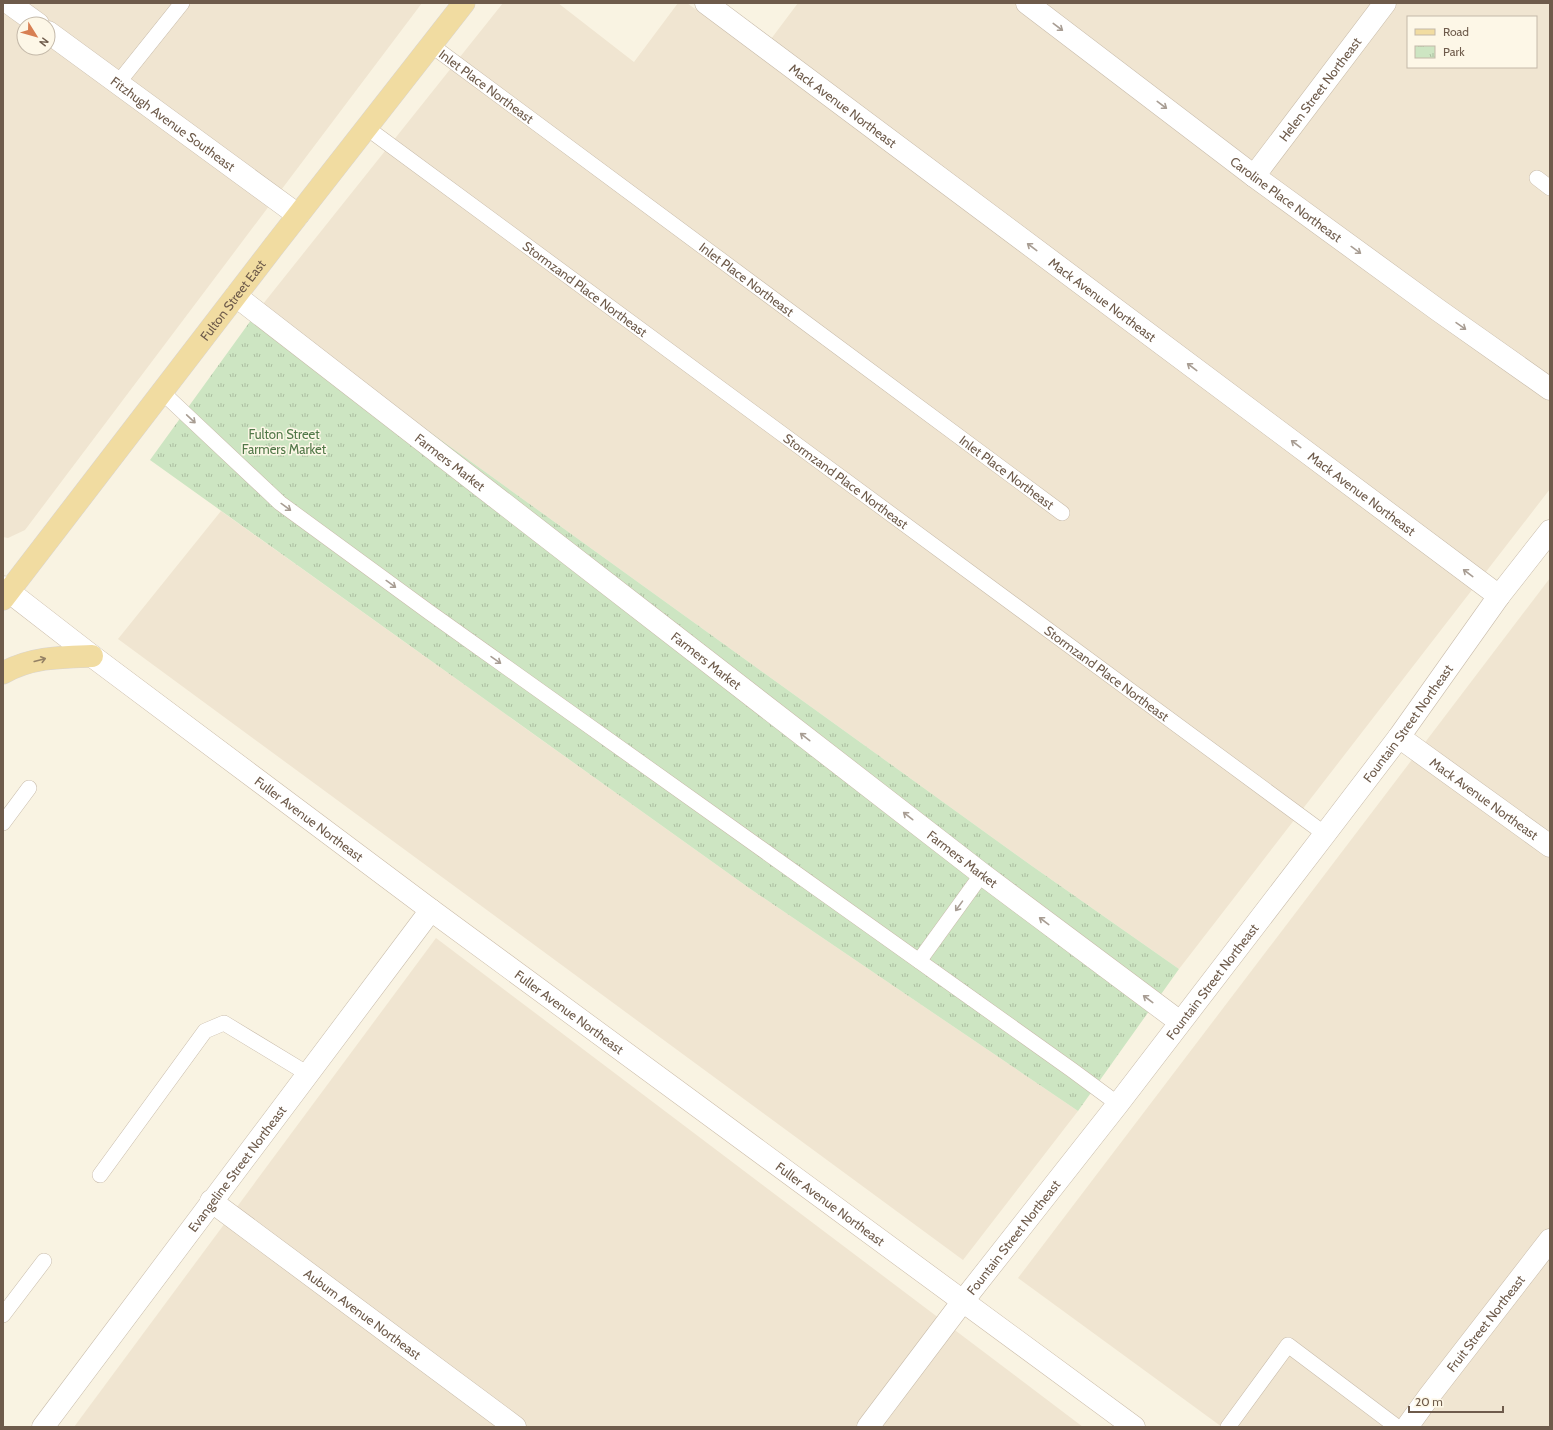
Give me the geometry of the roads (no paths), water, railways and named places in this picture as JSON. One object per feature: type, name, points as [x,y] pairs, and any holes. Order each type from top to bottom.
[{"type":"main road","name":"Fulton Street East","points":[[5,592],[464,3]]},
{"type":"main road","points":[[3,672],[45,658],[92,656]]},
{"type":"street","points":[[10,3],[27,16]]},
{"type":"street","name":"Mack Avenue Northeast","points":[[706,3],[1499,596]]},
{"type":"street","name":"Caroline Place Northeast","points":[[1027,3],[1254,176],[1431,305],[1550,388]]},
{"type":"street","name":"Helen Street Northeast","points":[[1254,176],[1385,3]]},
{"type":"street","name":"Fitzhugh Avenue Southeast","points":[[56,38],[298,215]]},
{"type":"street","name":"Farmers Market","points":[[236,296],[982,874],[1180,1022]]},
{"type":"street","name":"Fountain Street Northeast","points":[[868,1427],[963,1300],[1118,1104],[1399,737],[1499,596],[1550,531]]},
{"type":"street","name":"Fuller Avenue Northeast","points":[[5,592],[431,910],[1134,1427]]},
{"type":"street","name":"Mack Avenue Northeast","points":[[1399,737],[1550,846]]},
{"type":"street","name":"Evangeline Street Northeast","points":[[43,1427],[211,1201],[431,910]]},
{"type":"street","name":"Auburn Avenue Northeast","points":[[211,1201],[515,1427]]},
{"type":"street","name":"Fruit Street Northeast","points":[[1407,1427],[1550,1240]]},
{"type":"lane","points":[[118,83],[182,3]]},
{"type":"lane","name":"Inlet Place Northeast","points":[[431,45],[1062,513]]},
{"type":"lane","name":"Stormzand Place Northeast","points":[[367,128],[1325,834]]},
{"type":"lane","points":[[1537,178],[1550,188]]},
{"type":"lane","points":[[162,392],[280,503],[1118,1104]]},
{"type":"lane","points":[[3,822],[29,788]]},
{"type":"lane","points":[[919,961],[982,874]]},
{"type":"lane","points":[[100,1175],[205,1031],[224,1023],[308,1074]]},
{"type":"lane","points":[[3,1315],[44,1260]]},
{"type":"lane","points":[[1228,1427],[1288,1346],[1397,1427]]},
{"type":"park label","name":"Fulton Street Farmers Market","points":[[284,442]]}]
